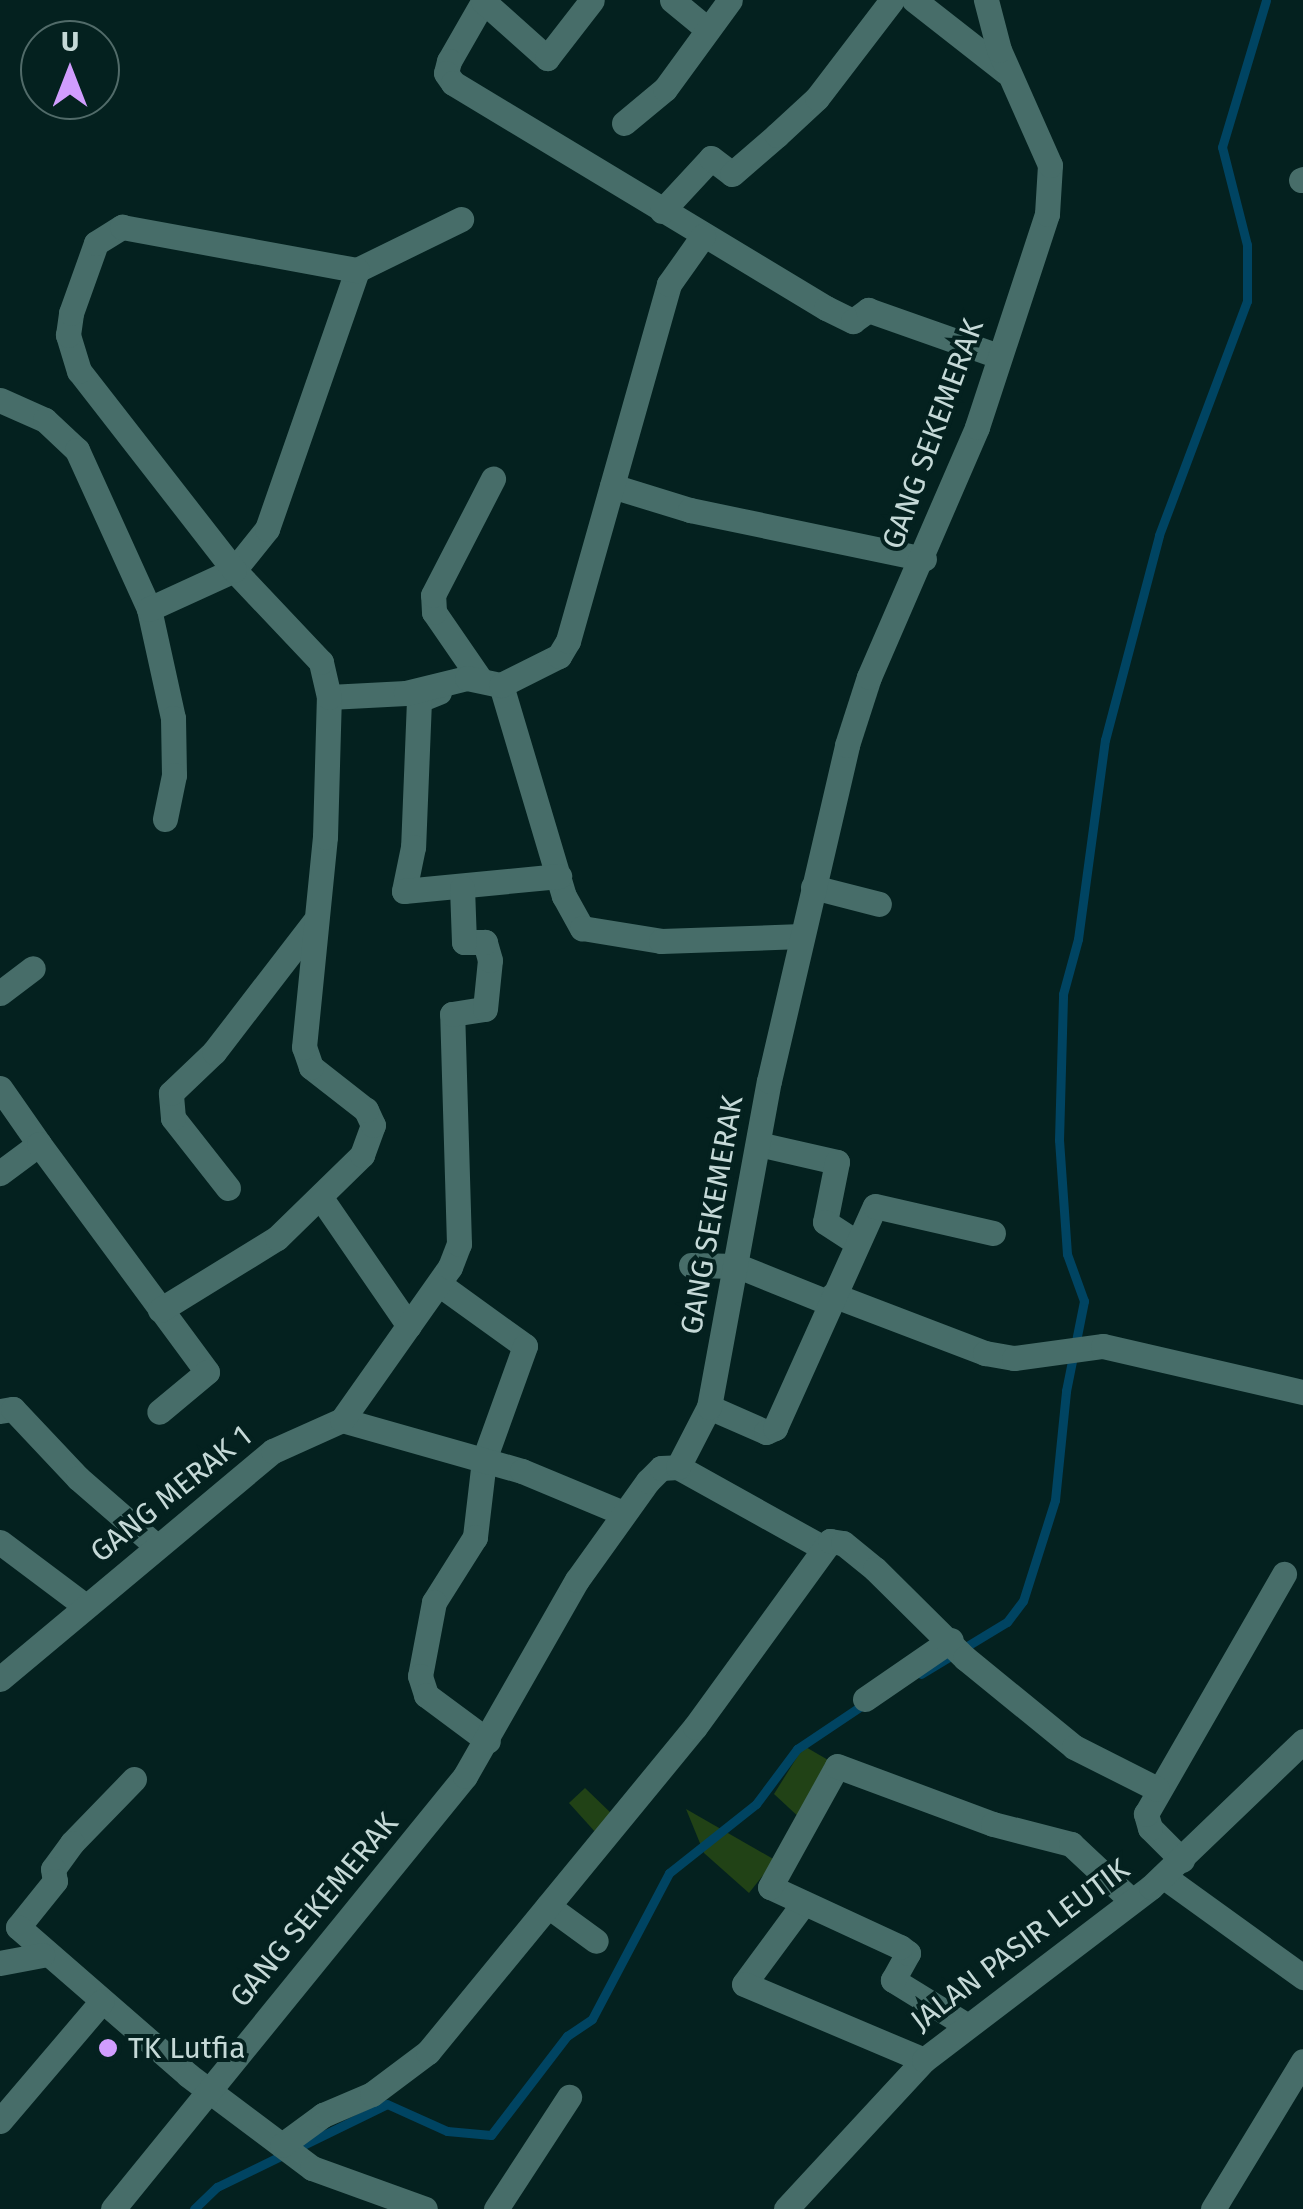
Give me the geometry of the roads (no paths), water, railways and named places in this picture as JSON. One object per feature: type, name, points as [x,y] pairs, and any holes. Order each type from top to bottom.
[{"type":"street","points":[[592,0],[548,58],[484,0],[449,61],[448,78],[703,236],[853,321],[868,310],[996,355]]},
{"type":"street","points":[[672,0],[708,29]]},
{"type":"street","points":[[624,123],[664,89],[730,0]]},
{"type":"street","points":[[662,211],[711,158],[732,174],[777,135],[817,98],[892,0]]},
{"type":"street","points":[[914,0],[1013,79]]},
{"type":"street","name":"GANG SEKEMERAK","points":[[112,2209],[408,1850],[488,1741],[577,1580],[623,1513],[661,1468],[678,1467],[710,1407],[758,1144],[802,936],[869,676],[924,559],[977,427],[996,355],[1051,194],[1040,133],[1013,79],[986,0]]},
{"type":"street","points":[[160,1310],[278,1238],[362,1155],[373,1125],[366,1110],[311,1067],[304,1047],[325,837],[329,698],[312,645],[234,570],[79,371],[68,334],[96,243],[110,229],[142,228],[357,270],[461,219]]},
{"type":"street","points":[[559,876],[404,891],[414,847],[418,700],[550,665],[568,642],[669,284],[703,236]]},
{"type":"street","points":[[149,609],[234,570],[267,529],[357,270]]},
{"type":"street","points":[[0,400],[45,420],[77,450],[149,609],[173,718],[174,776],[165,819]]},
{"type":"street","points":[[494,479],[433,595],[434,612],[484,681],[576,920],[592,934],[660,941],[802,936]]},
{"type":"street","points":[[612,486],[690,510],[924,559]]},
{"type":"street","points":[[329,698],[406,693],[484,681]]},
{"type":"street","points":[[813,887],[879,904]]},
{"type":"street","points":[[462,888],[464,942],[485,942],[490,960],[485,1009],[452,1014],[450,1048],[459,1244],[445,1276],[524,1346],[484,1460],[475,1537],[434,1602],[420,1676],[426,1694],[488,1741]]},
{"type":"street","points":[[228,1188],[173,1118],[171,1093],[214,1052],[314,922]]},
{"type":"street","points":[[0,993],[34,968]]},
{"type":"street","points":[[0,1088],[207,1372],[159,1412]]},
{"type":"street","points":[[0,1173],[39,1144]]},
{"type":"street","points":[[758,1144],[837,1162],[825,1222],[857,1244]]},
{"type":"street","points":[[321,1198],[410,1326]]},
{"type":"street","points":[[710,1407],[766,1432],[775,1428],[830,1299],[876,1206],[993,1233]]},
{"type":"street","points":[[690,1265],[738,1266],[984,1353],[1014,1358],[1081,1347],[1303,1392]]},
{"type":"street","name":"GANG MERAK 1","points":[[0,1679],[155,1545],[273,1451],[342,1420],[445,1276]]},
{"type":"street","points":[[0,1410],[13,1408],[78,1478],[155,1545]]},
{"type":"street","points":[[342,1420],[484,1460],[623,1513]]},
{"type":"street","points":[[678,1467],[822,1547],[844,1543],[958,1648],[1074,1746],[1157,1789]]},
{"type":"street","points":[[0,1542],[84,1605]]},
{"type":"street","points":[[286,2148],[414,2065],[695,1727],[822,1547]]},
{"type":"street","points":[[1284,1574],[1146,1814],[1172,1868],[1303,1977]]},
{"type":"street","points":[[865,1699],[958,1648]]},
{"type":"street","name":"JALAN PASIR LEUTIK","points":[[786,2209],[924,2060],[1172,1868],[1303,1741]]},
{"type":"street","points":[[966,2025],[893,1980],[908,1954],[900,1947],[770,1887],[769,1880],[844,1765],[993,1824],[1071,1844],[1132,1901]]},
{"type":"street","points":[[134,1779],[72,1844],[53,1870],[55,1881],[19,1921],[42,1954],[207,2090],[312,2168],[424,2209]]},
{"type":"street","points":[[803,1904],[744,1984],[924,2060]]},
{"type":"street","points":[[548,1906],[596,1941]]},
{"type":"street","points":[[0,1963],[42,1954]]},
{"type":"street","points":[[0,2121],[102,2002]]},
{"type":"street","points":[[1213,2209],[1303,2061]]},
{"type":"street","points":[[496,2209],[569,2097]]},
{"type":"waterway","points":[[921,1674],[1007,1622],[1023,1601],[1055,1500],[1066,1391],[1084,1301],[1067,1254],[1059,1140],[1063,994],[1078,939],[1105,740],[1159,535],[1247,301],[1247,245],[1222,147],[1266,0]]},
{"type":"waterway","points":[[194,2209],[217,2187],[387,2104],[447,2131],[491,2135],[567,2036],[592,2019],[669,1873],[756,1804],[797,1749],[867,1702]]},
{"type":"place","name":"TK Lutfia","points":[[108,2048]]}]
